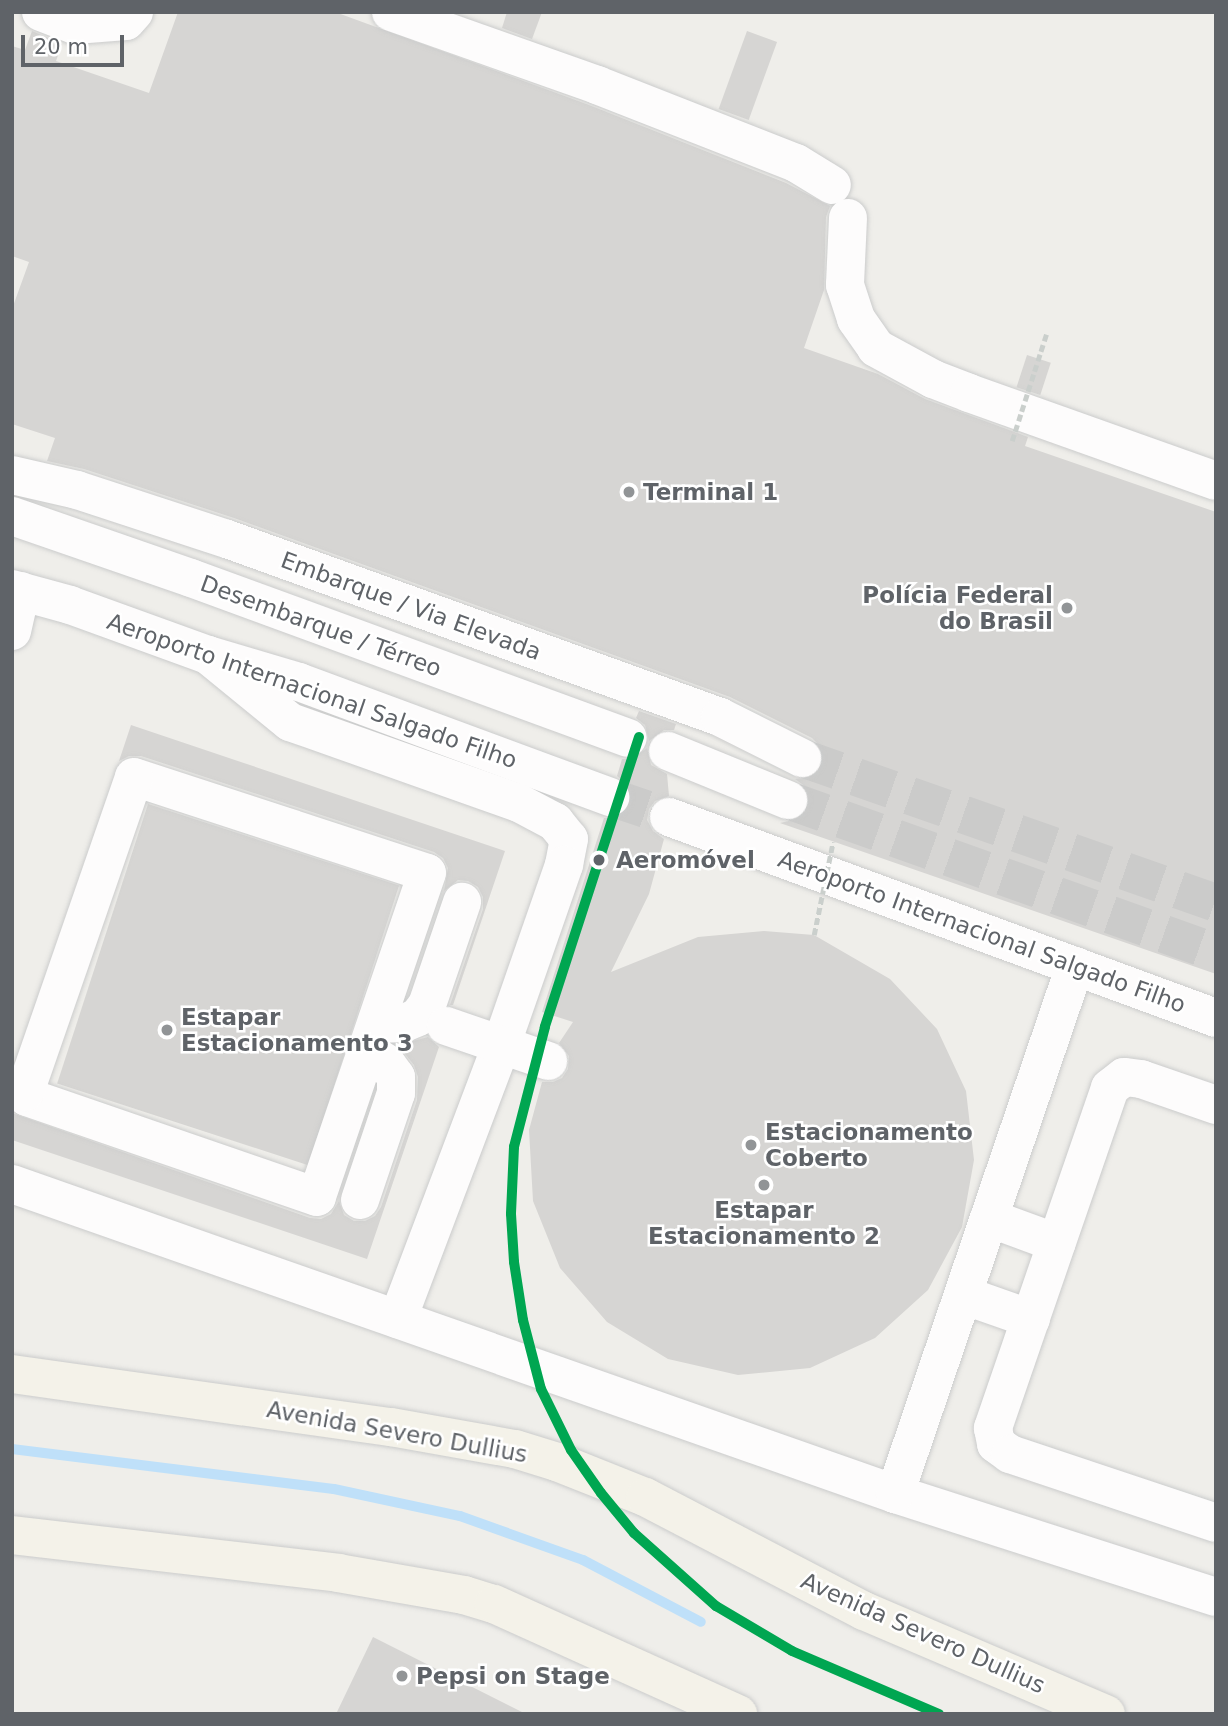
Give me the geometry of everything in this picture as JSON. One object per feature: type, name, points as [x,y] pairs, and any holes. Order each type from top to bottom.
[{"type":"main road","name":"Avenida Severo Dullius","points":[[12,1374],[391,1427],[515,1450],[547,1459],[645,1497],[864,1611],[1106,1714]]},
{"type":"main road","points":[[12,1535],[338,1573],[464,1595],[494,1604],[738,1714]]},
{"type":"street","points":[[41,12],[75,25],[126,21],[134,12]]},
{"type":"street","points":[[391,12],[597,85],[783,158],[840,201],[845,285],[856,319],[876,348],[933,379],[1216,481]]},
{"type":"street","name":"Embarque / Via Elevada","points":[[12,475],[77,490],[227,539],[720,717],[802,758]]},
{"type":"street","name":"Desembarque / Térreo","points":[[12,516],[191,578],[628,738]]},
{"type":"street","points":[[12,631],[14,586]]},
{"type":"street","name":"Aeroporto Internacional Salgado Filho","points":[[14,586],[208,655],[299,682],[610,797]]},
{"type":"street","points":[[208,655],[290,722],[519,803],[555,821],[569,839],[564,864],[501,1046],[398,1319]]},
{"type":"street","points":[[668,751],[788,800]]},
{"type":"street","points":[[360,1200],[396,1093],[396,1077],[373,1038],[427,873],[139,777],[130,781],[25,1092],[27,1097],[317,1197],[373,1038],[418,1017],[427,1005],[462,902]]},
{"type":"street","name":"Aeroporto Internacional Salgado Filho","points":[[669,817],[1216,1018]]},
{"type":"street","points":[[895,1494],[963,1295],[978,1227],[1075,966]]},
{"type":"street","points":[[446,1027],[548,1061]]},
{"type":"street","points":[[1216,1105],[1141,1079],[1124,1077],[1110,1088],[993,1429],[996,1444],[1010,1454],[1216,1523]]},
{"type":"street","points":[[12,1184],[895,1494],[1216,1597]]},
{"type":"street","points":[[978,1227],[1057,1243]]},
{"type":"street","points":[[963,1295],[1031,1319]]},
{"type":"path","points":[[1012,441],[1047,332]]},
{"type":"path","points":[[814,935],[833,842]]},
{"type":"building","name":"Terminal 1","points":[[178,12],[335,12],[589,105],[786,183],[830,206],[826,217],[824,290],[804,348],[878,374],[925,399],[1028,437],[1025,446],[1216,512],[1216,974],[780,823],[801,818],[808,809],[810,798],[806,787],[795,779],[813,777],[821,768],[824,757],[821,747],[812,738],[730,697],[234,518],[84,469],[47,461],[55,438],[12,424],[12,309],[29,262],[12,256],[12,46],[25,50],[32,31],[62,44],[56,61],[149,93]]},
{"type":"building","points":[[507,12],[542,12],[532,39],[502,28]]},
{"type":"building","points":[[747,31],[777,42],[749,120],[719,109]]},
{"type":"building","points":[[1027,355],[1051,363],[1040,395],[1016,387]]},
{"type":"building","points":[[639,711],[676,724],[674,730],[664,730],[649,741],[645,725],[636,718]]},
{"type":"building","points":[[131,725],[505,851],[453,1005],[450,1005],[483,909],[483,897],[478,887],[468,881],[458,880],[444,891],[448,868],[443,858],[434,852],[141,756],[129,756],[119,761]]},
{"type":"building","name":"Estacionamento Coberto","points":[[647,748],[651,765],[667,774],[669,796],[655,801],[649,809],[647,820],[653,831],[664,839],[649,894],[611,972],[698,937],[764,931],[814,935],[890,979],[937,1029],[966,1091],[974,1160],[962,1227],[928,1290],[875,1338],[810,1368],[738,1375],[668,1359],[607,1322],[560,1268],[533,1201],[529,1130],[542,1082],[553,1082],[562,1078],[568,1069],[569,1056],[559,1043],[573,1022],[542,1012],[604,818],[623,814],[631,804],[632,794],[627,784],[617,776],[622,759],[632,759]]},
{"type":"building","points":[[148,804],[399,886],[308,1165],[57,1084]]},
{"type":"building","points":[[428,1037],[439,1047],[367,1259],[12,1140],[12,1113],[310,1218],[321,1219],[331,1214],[339,1201],[344,1215],[354,1221],[365,1221],[375,1216],[381,1207],[417,1100],[418,1077],[414,1065],[398,1045]]},
{"type":"building","name":"Pepsi on Stage","points":[[373,1637],[526,1714],[336,1714]]},
{"type":"waterway","points":[[12,1449],[334,1489],[460,1516],[583,1560],[701,1622]]},
{"type":"tunnel","points":[[802,758],[1216,903]]},
{"type":"tunnel","points":[[610,797],[669,817]]},
{"type":"tunnel","points":[[788,800],[1216,952]]},
{"type":"tram line","points":[[600,859],[639,737]]},
{"type":"transit line","points":[[639,737],[545,1027],[514,1147],[511,1214],[514,1262],[523,1320],[541,1389],[571,1450],[601,1493],[634,1533],[716,1606],[792,1651],[939,1714]]},
{"type":"place","name":"Terminal 1","points":[[629,492]]},
{"type":"place","name":"Polícia Federal do Brasil","points":[[1067,608]]},
{"type":"place","name":"Aeromóvel","points":[[599,860]]},
{"type":"place","name":"Estapar Estacionamento 3","points":[[167,1030]]},
{"type":"place","name":"Estacionamento Coberto","points":[[751,1145]]},
{"type":"place","name":"Estapar Estacionamento 2","points":[[764,1185]]},
{"type":"place","name":"Pepsi on Stage","points":[[402,1676]]}]
